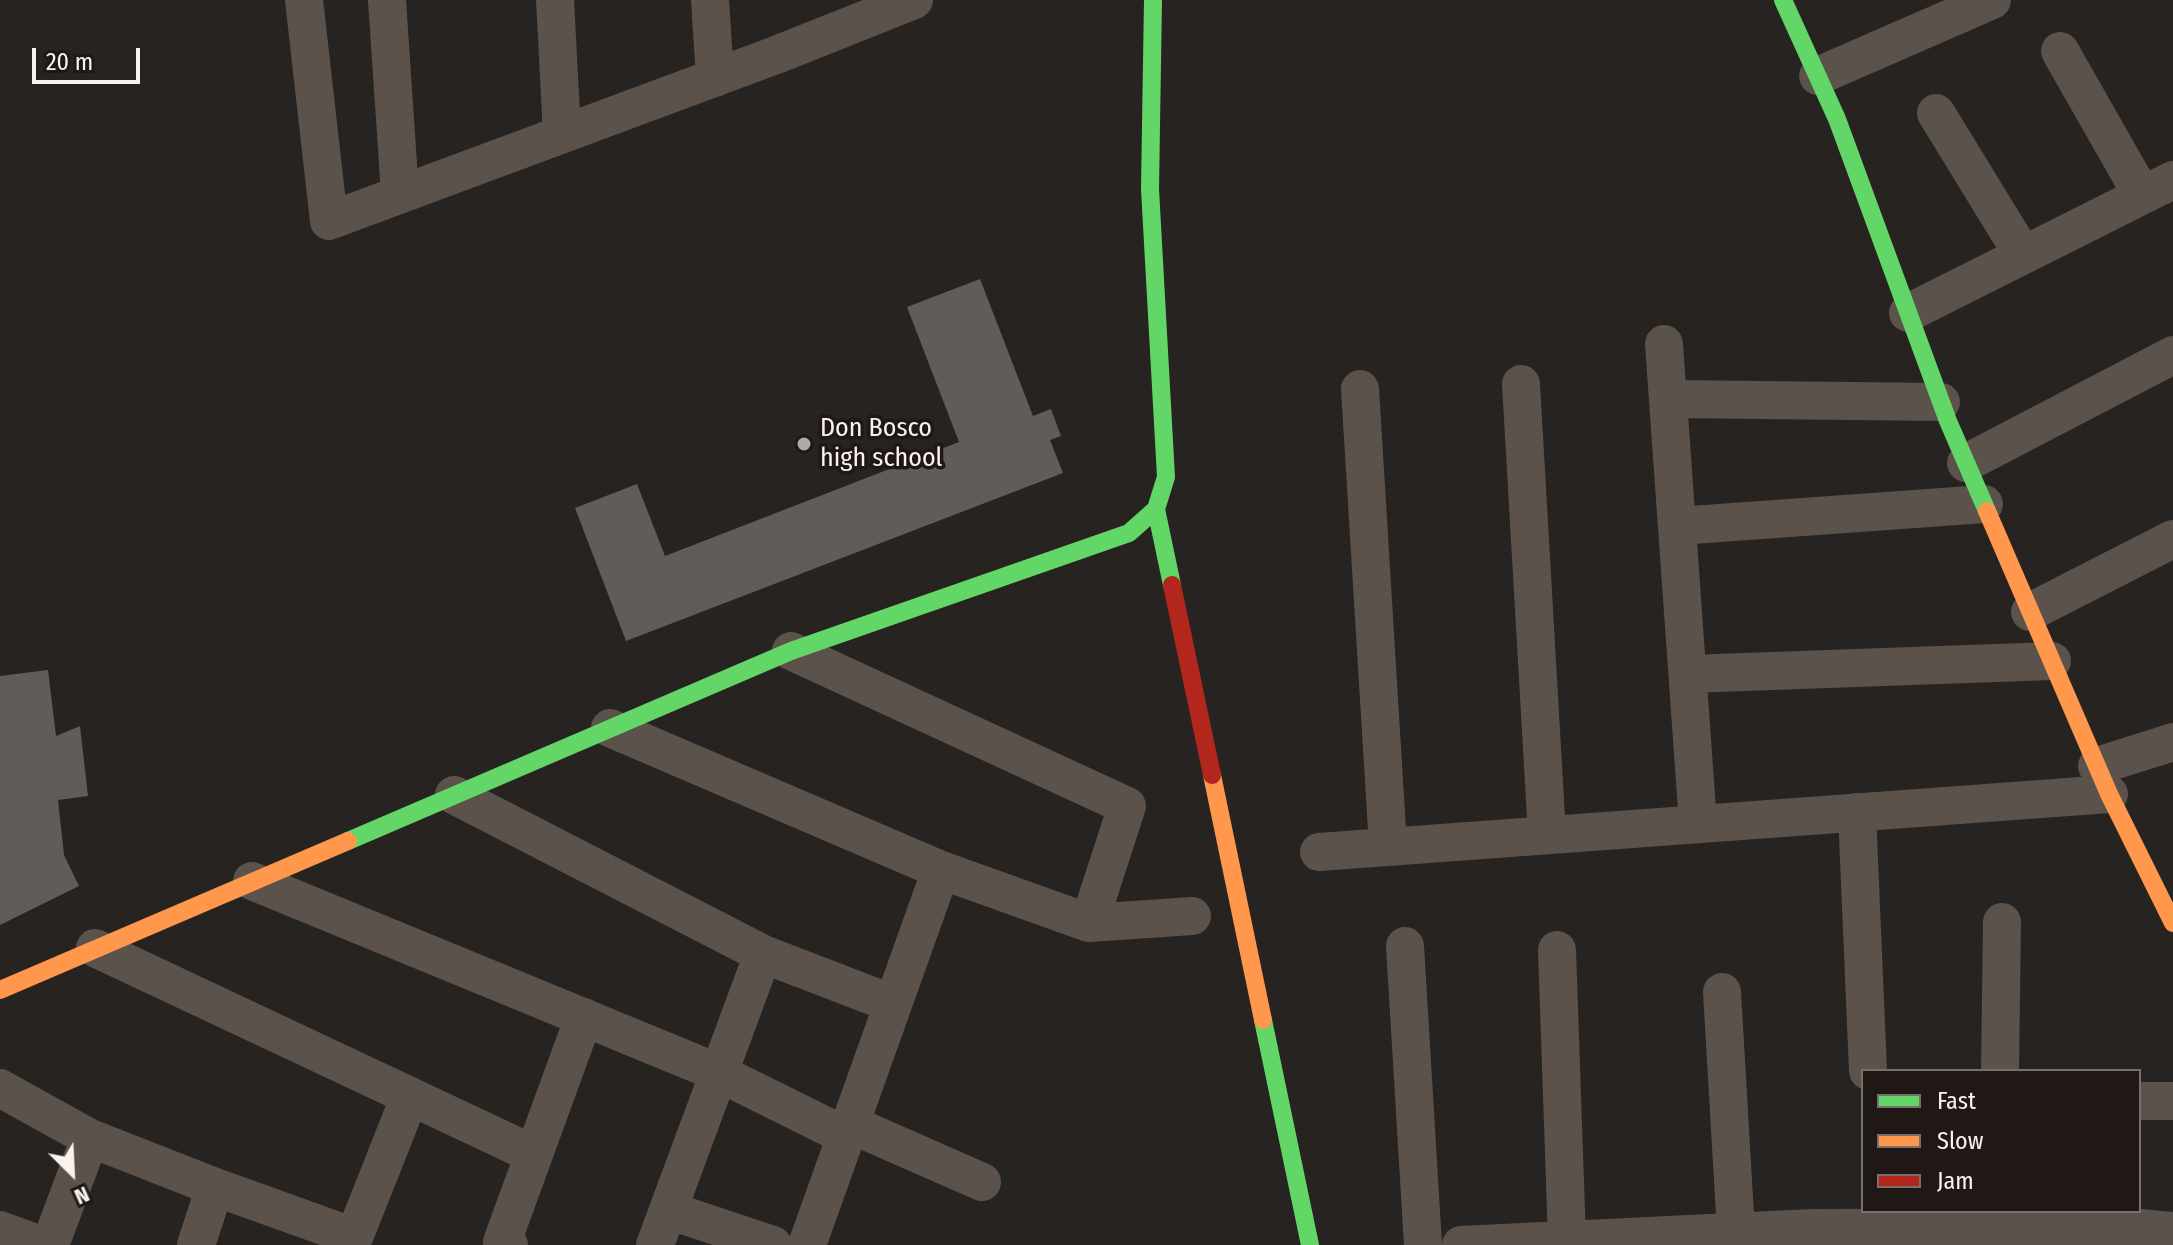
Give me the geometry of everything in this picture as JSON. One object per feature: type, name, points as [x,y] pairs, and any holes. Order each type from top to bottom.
[{"type":"street","points":[[304,0],[329,221],[715,78],[892,4]]},
{"type":"street","points":[[387,0],[400,194]]},
{"type":"street","points":[[555,0],[562,134]]},
{"type":"street","points":[[710,0],[715,78]]},
{"type":"street","points":[[1153,0],[1150,189],[1166,477],[1156,509],[1310,1245]]},
{"type":"street","points":[[1783,0],[1818,76],[1966,463],[2103,780],[2165,886],[2173,923]]},
{"type":"street","points":[[1818,76],[1992,0]]},
{"type":"street","points":[[1908,313],[2158,187],[2060,51]]},
{"type":"street","points":[[1936,113],[2023,255]]},
{"type":"street","points":[[1664,344],[1698,824]]},
{"type":"street","points":[[1966,463],[2173,355]]},
{"type":"street","points":[[1521,384],[1547,835]]},
{"type":"street","points":[[1360,389],[1388,846]]},
{"type":"street","points":[[1669,399],[1941,402]]},
{"type":"street","points":[[1678,526],[1984,504]]},
{"type":"street","points":[[0,990],[791,651],[1129,533],[1156,509]]},
{"type":"street","points":[[2030,612],[2173,539]]},
{"type":"street","points":[[791,651],[1127,806],[1089,923]]},
{"type":"street","points":[[1688,674],[2052,661]]},
{"type":"street","points":[[610,728],[941,870],[1089,923],[1192,916]]},
{"type":"street","points":[[1319,852],[1857,812],[2103,780],[2173,742]]},
{"type":"street","points":[[454,795],[763,954],[893,1004]]},
{"type":"street","points":[[1857,812],[1868,1069]]},
{"type":"street","points":[[807,1245],[941,870]]},
{"type":"street","points":[[252,881],[719,1073],[848,1130],[982,1182]]},
{"type":"street","points":[[2000,1069],[2002,922]]},
{"type":"street","points":[[1405,946],[1423,1245]]},
{"type":"street","points":[[95,948],[533,1154]]},
{"type":"street","points":[[1557,950],[1567,1240]]},
{"type":"street","points":[[763,954],[661,1228],[773,1245]]},
{"type":"street","points":[[1713,1237],[1722,992]]},
{"type":"street","points":[[509,1245],[502,1242],[584,1017]]},
{"type":"street","points":[[0,1088],[90,1138],[353,1241],[410,1096]]},
{"type":"street","points":[[2141,1101],[2173,1101]]},
{"type":"street","points":[[50,1245],[90,1138]]},
{"type":"street","points":[[196,1245],[215,1187]]},
{"type":"street","points":[[1461,1245],[1567,1240],[1813,1237],[1873,1220],[1969,1236],[2129,1236],[2173,1231]]},
{"type":"street","points":[[0,1230],[41,1245]]},
{"type":"building","points":[[980,279],[1033,416],[1051,409],[1061,436],[1050,440],[1063,473],[626,641],[575,508],[637,484],[665,556],[959,442],[907,307]]},
{"type":"building","points":[[48,670],[56,736],[80,726],[88,796],[58,800],[64,855],[79,886],[0,925],[0,676]]},
{"type":"traffic: fast","points":[[1153,0],[1150,189],[1166,477],[1156,509],[1172,585]]},
{"type":"traffic: fast","points":[[1783,0],[1837,119],[1948,421],[1987,511]]},
{"type":"traffic: fast","points":[[348,841],[791,651],[1129,533],[1156,509]]},
{"type":"traffic: fast","points":[[1263,1020],[1310,1245]]},
{"type":"traffic: slow","points":[[1987,511],[2109,794],[2173,923]]},
{"type":"traffic: slow","points":[[1212,775],[1263,1020]]},
{"type":"traffic: slow","points":[[0,990],[348,841]]},
{"type":"traffic: jam","points":[[1172,585],[1212,775]]},
{"type":"place","name":"Don Bosco high school","points":[[804,444]]}]
